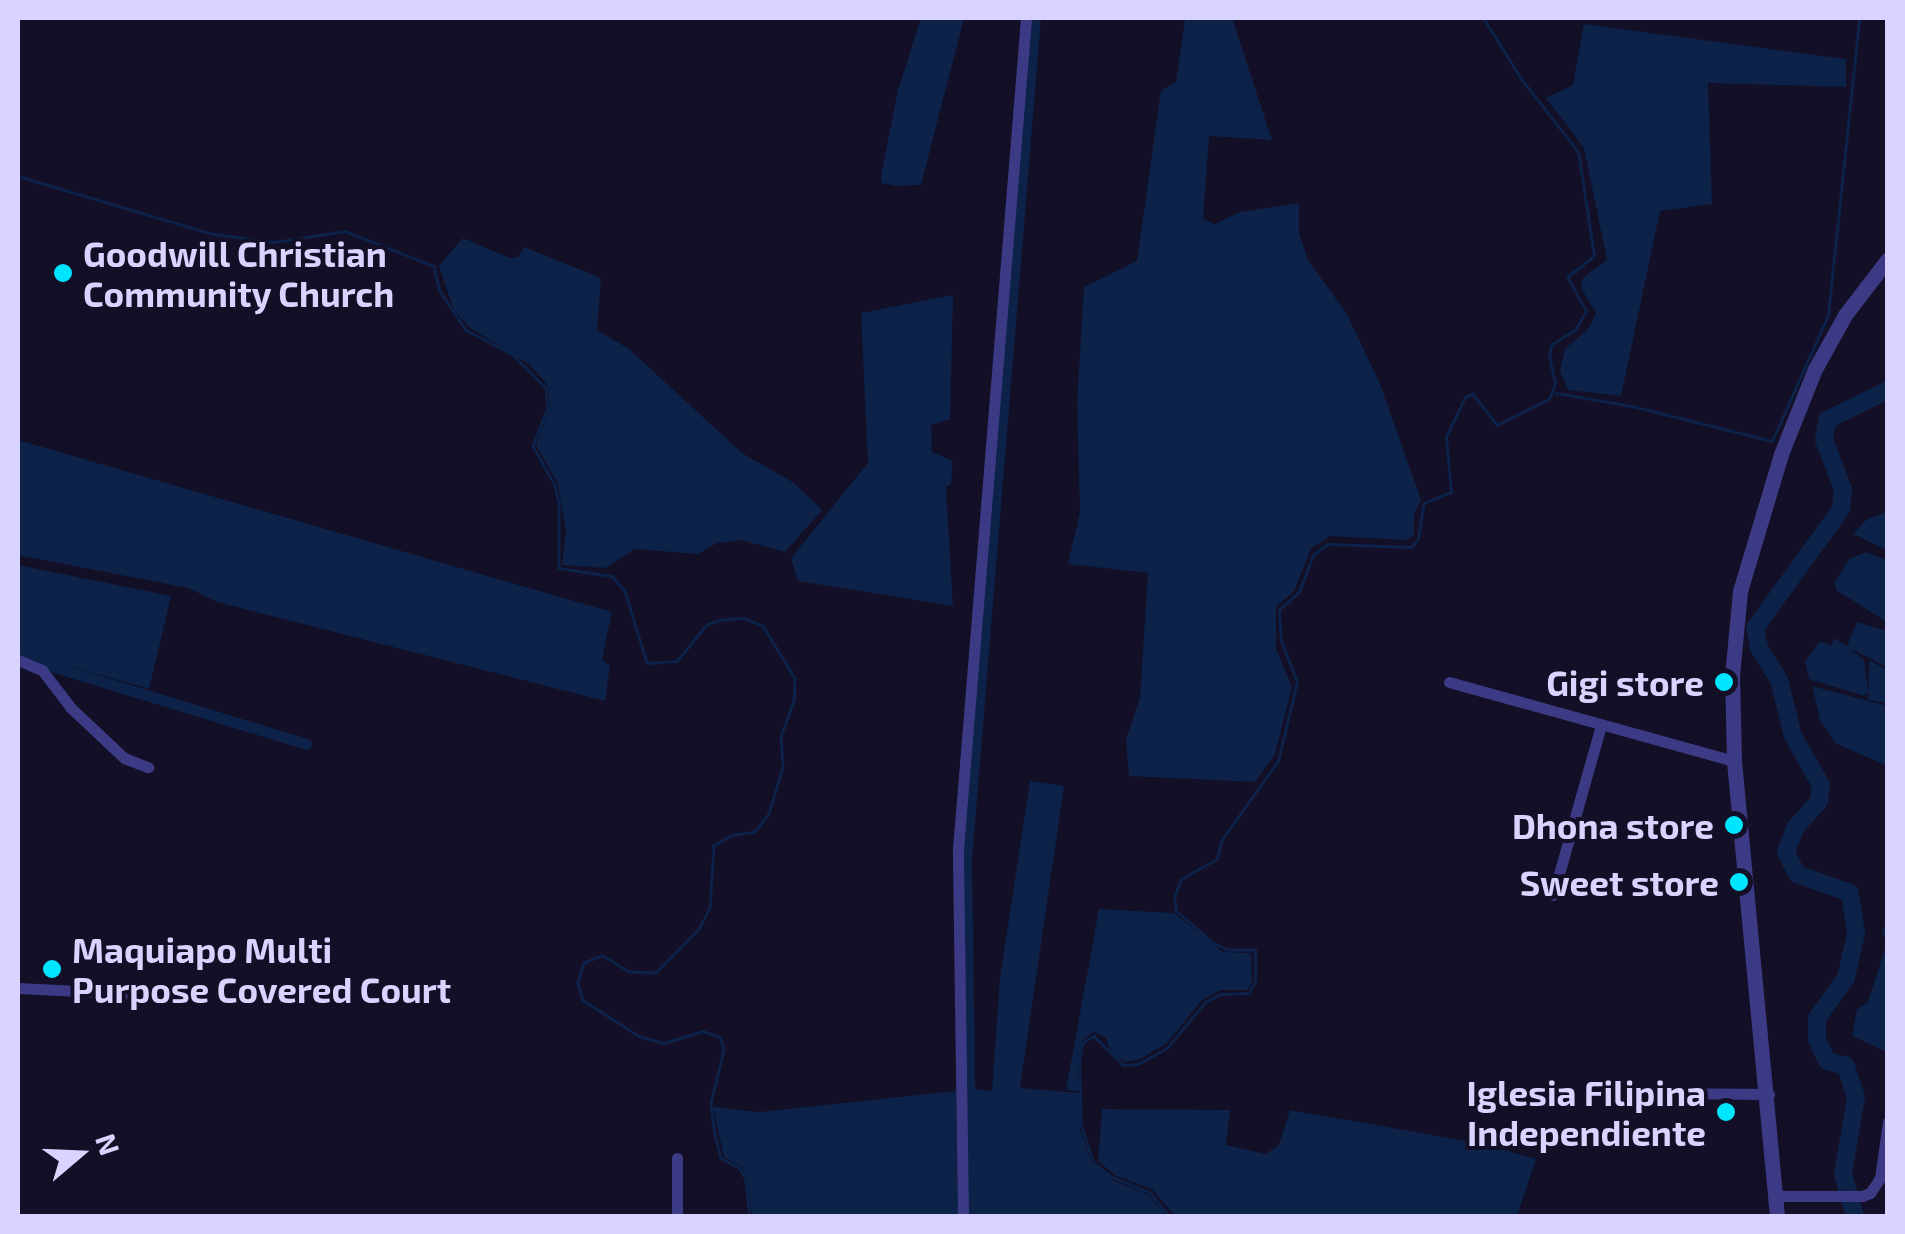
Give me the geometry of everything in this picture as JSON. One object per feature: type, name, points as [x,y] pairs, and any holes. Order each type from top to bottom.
[{"type":"street","points":[[963,1216],[958,848],[1026,18]]},
{"type":"street","points":[[1778,1216],[1734,761],[1732,676],[1748,555],[1815,369],[1845,315],[1888,258]]},
{"type":"street","points":[[18,660],[42,670],[71,708],[124,758],[148,766]]},
{"type":"street","points":[[1449,682],[1734,761]]},
{"type":"street","points":[[1553,895],[1601,724]]},
{"type":"street","points":[[18,988],[157,995]]},
{"type":"street","points":[[1651,1093],[1769,1094]]},
{"type":"street","points":[[1776,1196],[1862,1196],[1876,1188],[1888,1122]]},
{"type":"street","points":[[677,1158],[677,1216]]},
{"type":"water","points":[[921,18],[964,18],[921,185],[895,186],[882,183],[881,176],[898,90]]},
{"type":"water","points":[[1180,18],[1232,18],[1272,140],[1209,136],[1203,219],[1215,224],[1240,212],[1299,203],[1299,232],[1308,260],[1347,314],[1380,384],[1421,500],[1414,514],[1414,536],[1405,540],[1330,536],[1311,549],[1294,591],[1276,607],[1276,649],[1292,687],[1275,754],[1255,782],[1129,776],[1126,740],[1140,698],[1148,573],[1068,564],[1080,512],[1077,403],[1084,287],[1137,261],[1161,90],[1176,82],[1185,19]]},
{"type":"water","points":[[1584,24],[1846,59],[1846,87],[1708,83],[1712,204],[1660,211],[1621,396],[1568,390],[1560,371],[1565,349],[1589,328],[1596,313],[1581,288],[1583,278],[1607,260],[1584,148],[1546,98],[1573,85]]},
{"type":"water","points":[[463,238],[510,258],[518,257],[524,247],[601,278],[597,330],[629,349],[742,453],[794,483],[822,510],[785,552],[741,540],[717,543],[698,554],[635,549],[605,568],[562,565],[566,532],[558,484],[536,445],[550,407],[548,386],[530,365],[469,327],[454,310],[439,266]]},
{"type":"water","points":[[953,295],[950,419],[931,425],[932,452],[953,461],[951,484],[946,487],[953,606],[798,581],[791,558],[868,463],[861,313]]},
{"type":"water","points":[[18,440],[612,612],[602,659],[610,666],[605,701],[217,602],[188,588],[18,555]]},
{"type":"water","points":[[1887,512],[1887,550],[1853,534],[1867,519]]},
{"type":"water","points":[[1866,552],[1887,560],[1887,622],[1836,590],[1835,582],[1849,559]]},
{"type":"water","points":[[18,565],[171,596],[149,689],[18,651]]},
{"type":"water","points":[[1857,622],[1887,631],[1887,667],[1849,648],[1864,660],[1868,692],[1864,696],[1809,679],[1805,661],[1820,641],[1831,646],[1834,638],[1847,646]]},
{"type":"water","points":[[1869,660],[1887,670],[1887,703],[1868,700]]},
{"type":"water","points":[[1812,686],[1887,706],[1887,766],[1835,743],[1820,720]]},
{"type":"water","points":[[1030,781],[1064,786],[1020,1088],[1081,1093],[1080,1129],[1091,1162],[1112,1180],[1149,1195],[1167,1216],[973,1216],[971,1089],[992,1091],[1000,978]]},
{"type":"water","points":[[1099,909],[1174,913],[1223,952],[1251,953],[1252,982],[1248,990],[1221,990],[1202,1000],[1167,1043],[1138,1060],[1125,1062],[1112,1055],[1106,1038],[1093,1032],[1082,1041],[1077,1073],[1082,1091],[1066,1090]]},
{"type":"water","points":[[1887,943],[1887,1052],[1852,1036],[1857,1009],[1868,1002]]},
{"type":"water","points":[[956,1091],[958,1216],[752,1216],[747,1179],[742,1167],[724,1157],[713,1107],[759,1112]]},
{"type":"water","points":[[1102,1109],[1230,1110],[1226,1145],[1266,1154],[1279,1145],[1290,1110],[1484,1144],[1536,1159],[1517,1216],[1175,1216],[1152,1189],[1116,1176],[1098,1161]]},
{"type":"waterway","points":[[971,1216],[966,859],[1035,18]]},
{"type":"waterway","points":[[1169,1216],[1150,1193],[1111,1177],[1093,1163],[1081,1126],[1079,1061],[1083,1042],[1094,1036],[1123,1065],[1138,1064],[1167,1048],[1205,1002],[1221,994],[1249,993],[1255,981],[1255,950],[1227,950],[1212,942],[1176,911],[1174,897],[1181,879],[1217,859],[1221,841],[1278,761],[1297,682],[1281,641],[1279,610],[1299,592],[1313,555],[1327,544],[1411,547],[1418,539],[1424,503],[1451,492],[1446,437],[1465,397],[1473,394],[1497,425],[1549,399],[1555,384],[1549,355],[1552,344],[1575,330],[1586,311],[1567,277],[1594,256],[1578,152],[1521,79],[1483,18]]},
{"type":"waterway","points":[[1556,393],[1632,406],[1772,441],[1828,315],[1859,18]]},
{"type":"waterway","points":[[18,176],[213,234],[274,242],[345,231],[434,266],[440,291],[466,330],[512,354],[546,388],[548,408],[533,446],[555,485],[559,503],[559,568],[612,576],[625,591],[647,663],[677,661],[706,625],[719,620],[744,618],[763,626],[795,678],[794,701],[781,737],[783,767],[769,814],[755,832],[731,836],[714,846],[710,908],[700,928],[656,973],[629,972],[602,956],[584,963],[578,983],[583,1000],[639,1036],[664,1043],[703,1031],[721,1038],[724,1050],[711,1103],[715,1134],[721,1158],[740,1168],[746,1180],[750,1216]]},
{"type":"waterway","points":[[1855,1216],[1843,1174],[1856,1097],[1846,1066],[1827,1061],[1817,1040],[1817,1018],[1846,978],[1856,934],[1850,893],[1797,874],[1786,852],[1795,828],[1819,801],[1821,785],[1793,736],[1779,680],[1759,648],[1755,628],[1841,509],[1843,489],[1824,440],[1827,420],[1888,390]]},
{"type":"waterway","points":[[22,657],[306,744]]},
{"type":"waterway","points":[[1108,1216],[1115,1216]]},
{"type":"place","name":"Goodwill Christian Community Church","points":[[63,273]]},
{"type":"place","name":"Gigi store","points":[[1724,682]]},
{"type":"place","name":"Dhona store","points":[[1734,825]]},
{"type":"place","name":"Sweet store","points":[[1739,882]]},
{"type":"place","name":"Maquiapo Multi Purpose Covered Court","points":[[52,969]]},
{"type":"place","name":"Iglesia Filipina Independiente","points":[[1726,1112]]}]
